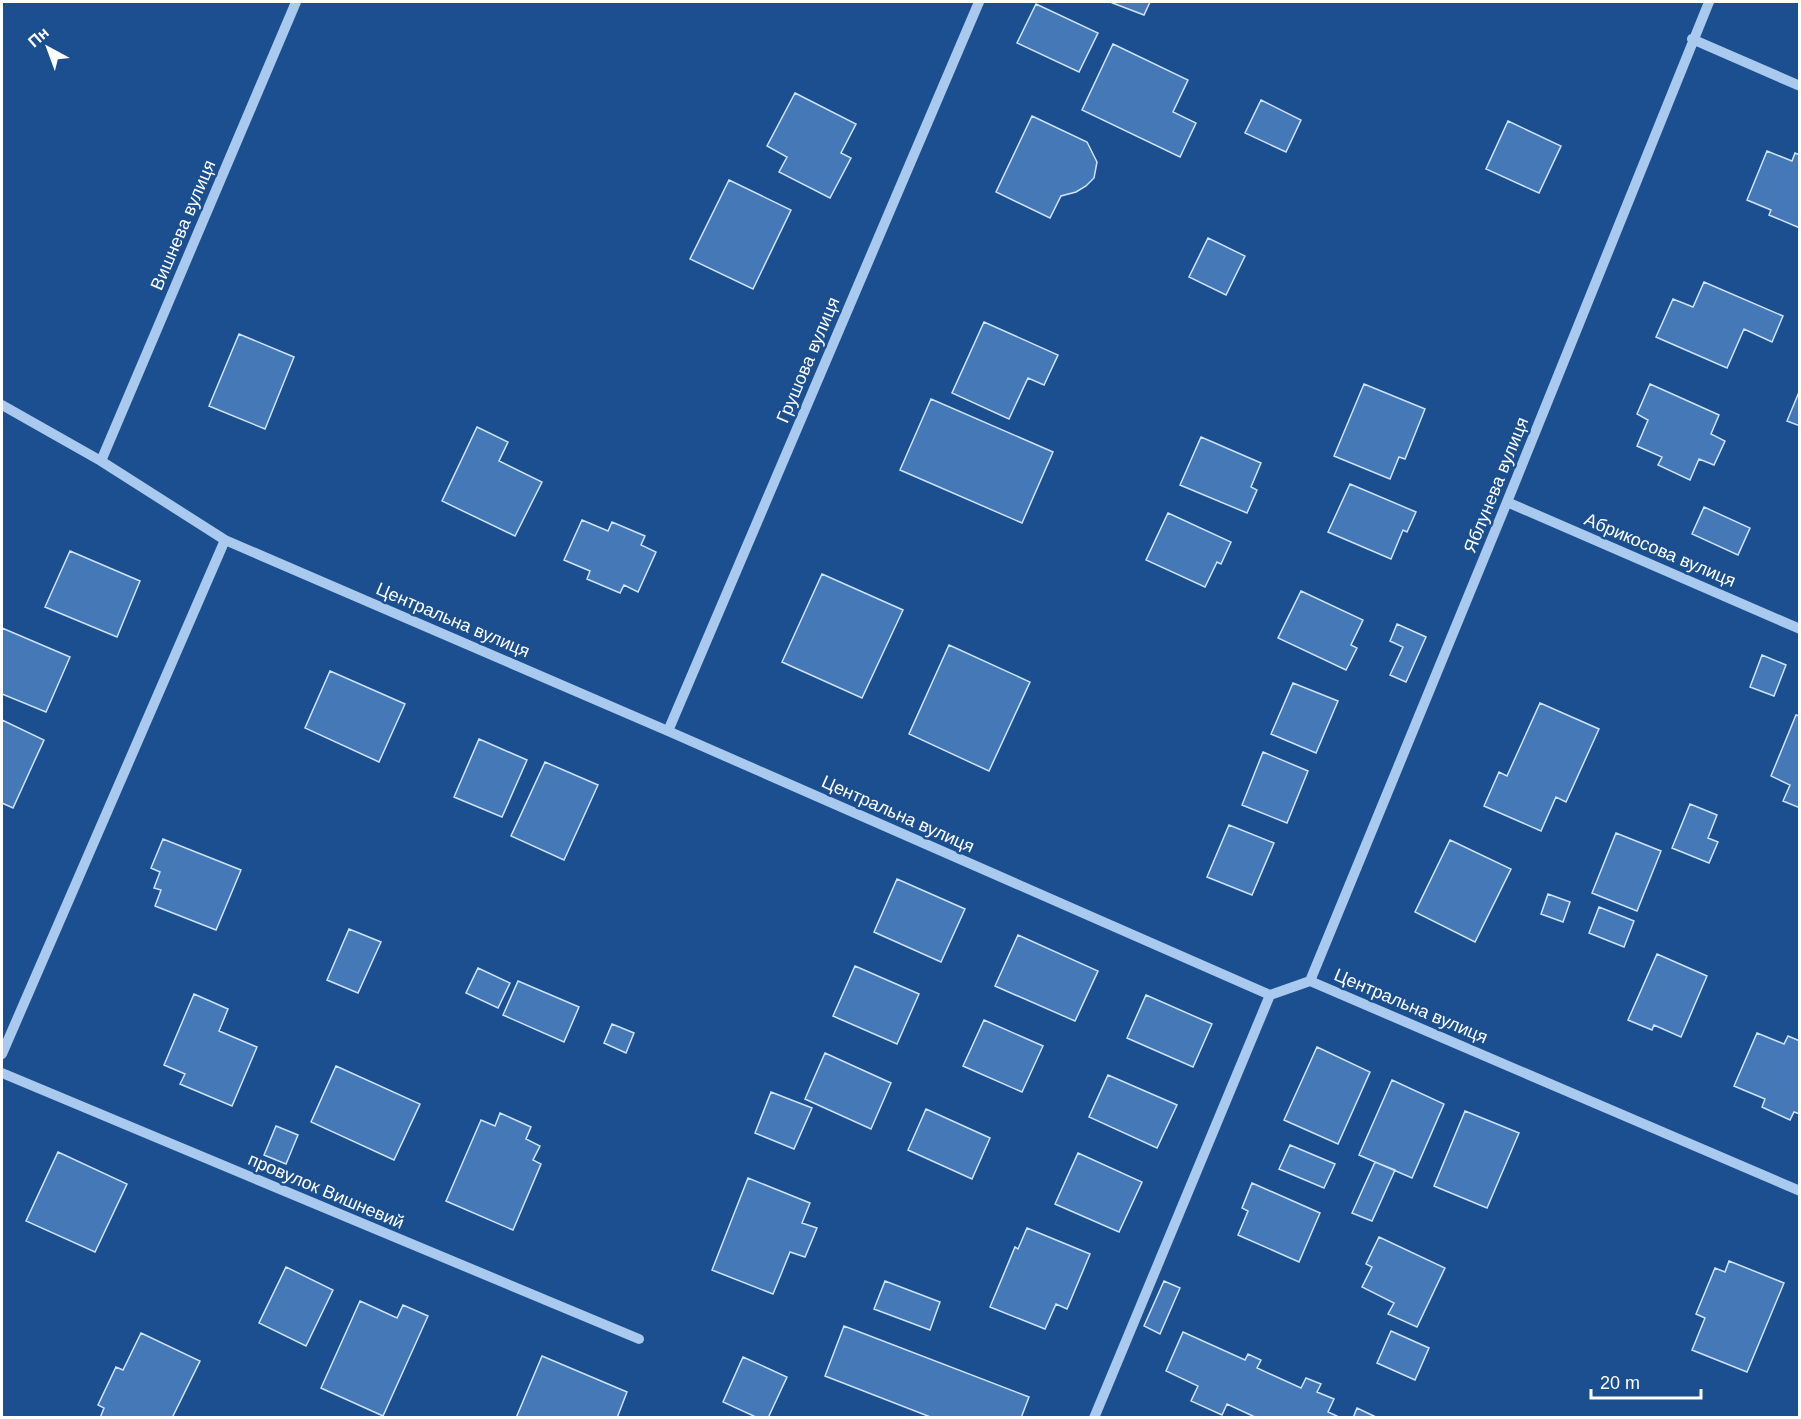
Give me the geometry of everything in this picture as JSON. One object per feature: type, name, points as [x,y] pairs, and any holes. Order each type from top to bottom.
[{"type":"street","name":"Вишнева вулиця","points":[[101,461],[296,2]]},
{"type":"street","name":"Грушова вулиця","points":[[668,731],[979,2]]},
{"type":"street","name":"Яблунева вулиця","points":[[1310,981],[1709,2]]},
{"type":"street","points":[[1692,39],[1800,86]]},
{"type":"street","name":"Центральна вулиця","points":[[2,405],[101,461],[225,540],[1270,995],[1310,981],[1800,1191]]},
{"type":"street","name":"Абрикосова вулиця","points":[[1507,502],[1800,629]]},
{"type":"street","points":[[2,1054],[225,540]]},
{"type":"street","points":[[1094,1418],[1270,995]]},
{"type":"street","name":"провулок Вишневий","points":[[2,1073],[639,1339]]},
{"type":"building","points":[[1110,2],[1150,2],[1144,15]]},
{"type":"building","points":[[1036,4],[1098,33],[1079,72],[1017,43]]},
{"type":"building","points":[[1113,44],[1188,80],[1173,112],[1196,123],[1180,157],[1082,110]]},
{"type":"building","points":[[795,93],[856,124],[841,153],[851,158],[830,198],[779,172],[787,157],[767,146]]},
{"type":"building","points":[[1261,100],[1301,120],[1286,152],[1245,133]]},
{"type":"building","points":[[1032,116],[1087,142],[1097,162],[1094,178],[1076,192],[1061,196],[1050,218],[996,192]]},
{"type":"building","points":[[1508,121],[1561,146],[1539,193],[1486,169]]},
{"type":"building","points":[[1767,151],[1792,161],[1795,153],[1800,155],[1800,228],[1769,215],[1771,210],[1747,200]]},
{"type":"building","points":[[729,180],[791,210],[753,289],[690,259]]},
{"type":"building","points":[[1208,238],[1245,256],[1226,295],[1189,277]]},
{"type":"building","points":[[1704,282],[1783,316],[1772,342],[1744,329],[1727,368],[1656,337],[1673,299],[1693,307]]},
{"type":"building","points":[[984,322],[1058,355],[1044,385],[1028,378],[1009,419],[952,393]]},
{"type":"building","points":[[239,334],[294,357],[265,429],[209,406]]},
{"type":"building","points":[[1364,384],[1425,409],[1405,459],[1399,457],[1390,479],[1334,456]]},
{"type":"building","points":[[1650,384],[1719,415],[1711,434],[1725,441],[1714,465],[1699,459],[1690,480],[1658,465],[1662,457],[1637,446],[1648,420],[1637,414]]},
{"type":"building","points":[[1800,392],[1800,426],[1787,421]]},
{"type":"building","points":[[931,399],[1053,452],[1022,523],[900,470]]},
{"type":"building","points":[[477,427],[508,442],[499,461],[542,482],[515,536],[442,501]]},
{"type":"building","points":[[1201,437],[1261,463],[1251,487],[1257,490],[1247,513],[1180,485]]},
{"type":"building","points":[[1350,484],[1416,512],[1407,532],[1403,530],[1391,559],[1328,532]]},
{"type":"building","points":[[1704,507],[1750,528],[1738,555],[1692,534]]},
{"type":"building","points":[[1168,513],[1231,542],[1221,564],[1217,562],[1205,587],[1146,560]]},
{"type":"building","points":[[582,520],[608,531],[612,522],[645,536],[641,545],[656,552],[638,592],[624,585],[620,593],[587,579],[590,571],[564,560]]},
{"type":"building","points":[[70,551],[140,581],[117,637],[45,607]]},
{"type":"building","points":[[822,574],[903,610],[862,698],[782,662]]},
{"type":"building","points":[[1301,591],[1363,620],[1351,645],[1357,648],[1346,670],[1278,638]]},
{"type":"building","points":[[1397,624],[1426,637],[1406,682],[1390,675],[1403,647],[1390,641]]},
{"type":"building","points":[[2,628],[70,657],[46,712],[2,694]]},
{"type":"building","points":[[949,645],[1030,682],[989,771],[909,734]]},
{"type":"building","points":[[1762,655],[1786,665],[1774,696],[1750,687]]},
{"type":"building","points":[[330,671],[405,704],[379,762],[305,728]]},
{"type":"building","points":[[1293,683],[1338,701],[1316,753],[1271,734]]},
{"type":"building","points":[[1540,703],[1599,729],[1566,802],[1556,797],[1541,831],[1484,806],[1499,772],[1507,776]]},
{"type":"building","points":[[1796,715],[1800,716],[1800,808],[1783,801],[1790,785],[1771,776]]},
{"type":"building","points":[[2,720],[44,740],[13,808],[2,803]]},
{"type":"building","points":[[479,739],[527,760],[502,817],[454,797]]},
{"type":"building","points":[[1263,752],[1308,771],[1287,823],[1242,805]]},
{"type":"building","points":[[545,762],[598,785],[564,860],[511,836]]},
{"type":"building","points":[[1690,804],[1717,815],[1708,838],[1718,842],[1709,863],[1672,848]]},
{"type":"building","points":[[1229,825],[1274,843],[1252,895],[1207,877]]},
{"type":"building","points":[[1616,833],[1661,851],[1637,911],[1592,893]]},
{"type":"building","points":[[163,839],[241,870],[216,930],[155,906],[161,890],[154,888],[160,872],[151,868]]},
{"type":"building","points":[[1450,840],[1511,869],[1475,942],[1415,912]]},
{"type":"building","points":[[897,879],[965,909],[941,962],[874,932]]},
{"type":"building","points":[[1548,894],[1570,902],[1563,922],[1541,914]]},
{"type":"building","points":[[1599,907],[1634,921],[1624,947],[1589,933]]},
{"type":"building","points":[[349,929],[381,942],[358,993],[327,980]]},
{"type":"building","points":[[1018,935],[1098,971],[1075,1021],[995,986]]},
{"type":"building","points":[[1657,954],[1707,976],[1681,1037],[1654,1025],[1652,1030],[1628,1020]]},
{"type":"building","points":[[855,966],[919,994],[897,1044],[833,1016]]},
{"type":"building","points":[[478,968],[510,983],[498,1008],[466,993]]},
{"type":"building","points":[[518,981],[579,1007],[564,1042],[503,1015]]},
{"type":"building","points":[[194,994],[228,1009],[219,1031],[257,1047],[232,1106],[180,1084],[185,1074],[164,1065]]},
{"type":"building","points":[[1146,995],[1212,1024],[1193,1067],[1127,1038]]},
{"type":"building","points":[[984,1020],[1043,1046],[1022,1092],[963,1066]]},
{"type":"building","points":[[612,1024],[634,1033],[626,1053],[604,1043]]},
{"type":"building","points":[[1757,1033],[1784,1044],[1788,1036],[1800,1041],[1800,1114],[1794,1112],[1790,1120],[1762,1107],[1765,1099],[1734,1086]]},
{"type":"building","points":[[1317,1047],[1370,1072],[1338,1144],[1284,1120]]},
{"type":"building","points":[[825,1053],[891,1083],[871,1129],[805,1099]]},
{"type":"building","points":[[336,1066],[420,1104],[394,1160],[311,1122]]},
{"type":"building","points":[[1108,1075],[1177,1105],[1157,1148],[1089,1117]]},
{"type":"building","points":[[1392,1080],[1444,1104],[1412,1178],[1359,1155]]},
{"type":"building","points":[[771,1092],[812,1108],[794,1149],[755,1133]]},
{"type":"building","points":[[926,1109],[990,1138],[972,1179],[908,1150]]},
{"type":"building","points":[[1465,1111],[1519,1133],[1487,1208],[1434,1186]]},
{"type":"building","points":[[500,1113],[531,1127],[526,1139],[540,1146],[533,1160],[541,1164],[513,1230],[446,1201],[481,1120],[495,1126]]},
{"type":"building","points":[[276,1126],[298,1135],[286,1164],[264,1155]]},
{"type":"building","points":[[1290,1145],[1335,1164],[1324,1188],[1279,1169]]},
{"type":"building","points":[[58,1152],[127,1184],[95,1252],[26,1221]]},
{"type":"building","points":[[1078,1153],[1142,1182],[1119,1232],[1055,1204]]},
{"type":"building","points":[[1375,1162],[1395,1170],[1372,1221],[1352,1213]]},
{"type":"building","points":[[748,1178],[810,1203],[802,1223],[817,1228],[805,1257],[790,1252],[773,1294],[712,1270]]},
{"type":"building","points":[[1252,1183],[1320,1213],[1299,1262],[1238,1235],[1248,1211],[1242,1208]]},
{"type":"building","points":[[1027,1228],[1090,1254],[1067,1309],[1056,1304],[1045,1329],[990,1307],[1015,1247],[1018,1249]]},
{"type":"building","points":[[1379,1237],[1445,1268],[1417,1327],[1388,1314],[1394,1303],[1362,1287],[1372,1267],[1366,1264]]},
{"type":"building","points":[[1729,1261],[1784,1283],[1747,1372],[1692,1350],[1705,1318],[1696,1314],[1715,1268],[1725,1272]]},
{"type":"building","points":[[286,1267],[333,1290],[306,1346],[259,1323]]},
{"type":"building","points":[[885,1281],[940,1302],[930,1330],[874,1309]]},
{"type":"building","points":[[1164,1281],[1180,1288],[1160,1334],[1144,1326]]},
{"type":"building","points":[[360,1301],[397,1318],[403,1305],[428,1316],[383,1416],[321,1388]]},
{"type":"building","points":[[844,1326],[1029,1397],[1021,1418],[933,1418],[825,1376]]},
{"type":"building","points":[[1391,1331],[1429,1348],[1415,1380],[1377,1363]]},
{"type":"building","points":[[1183,1332],[1245,1360],[1248,1354],[1261,1360],[1257,1368],[1301,1388],[1306,1378],[1321,1384],[1317,1392],[1334,1399],[1328,1412],[1341,1418],[1257,1418],[1227,1404],[1222,1415],[1191,1401],[1198,1386],[1166,1371]]},
{"type":"building","points":[[141,1333],[200,1361],[172,1418],[100,1418],[104,1408],[98,1405],[116,1367],[123,1370]]},
{"type":"building","points":[[542,1356],[627,1392],[617,1418],[516,1418]]},
{"type":"building","points":[[743,1357],[787,1377],[768,1418],[758,1418],[723,1402]]},
{"type":"building","points":[[1357,1408],[1378,1418],[1353,1418]]}]
